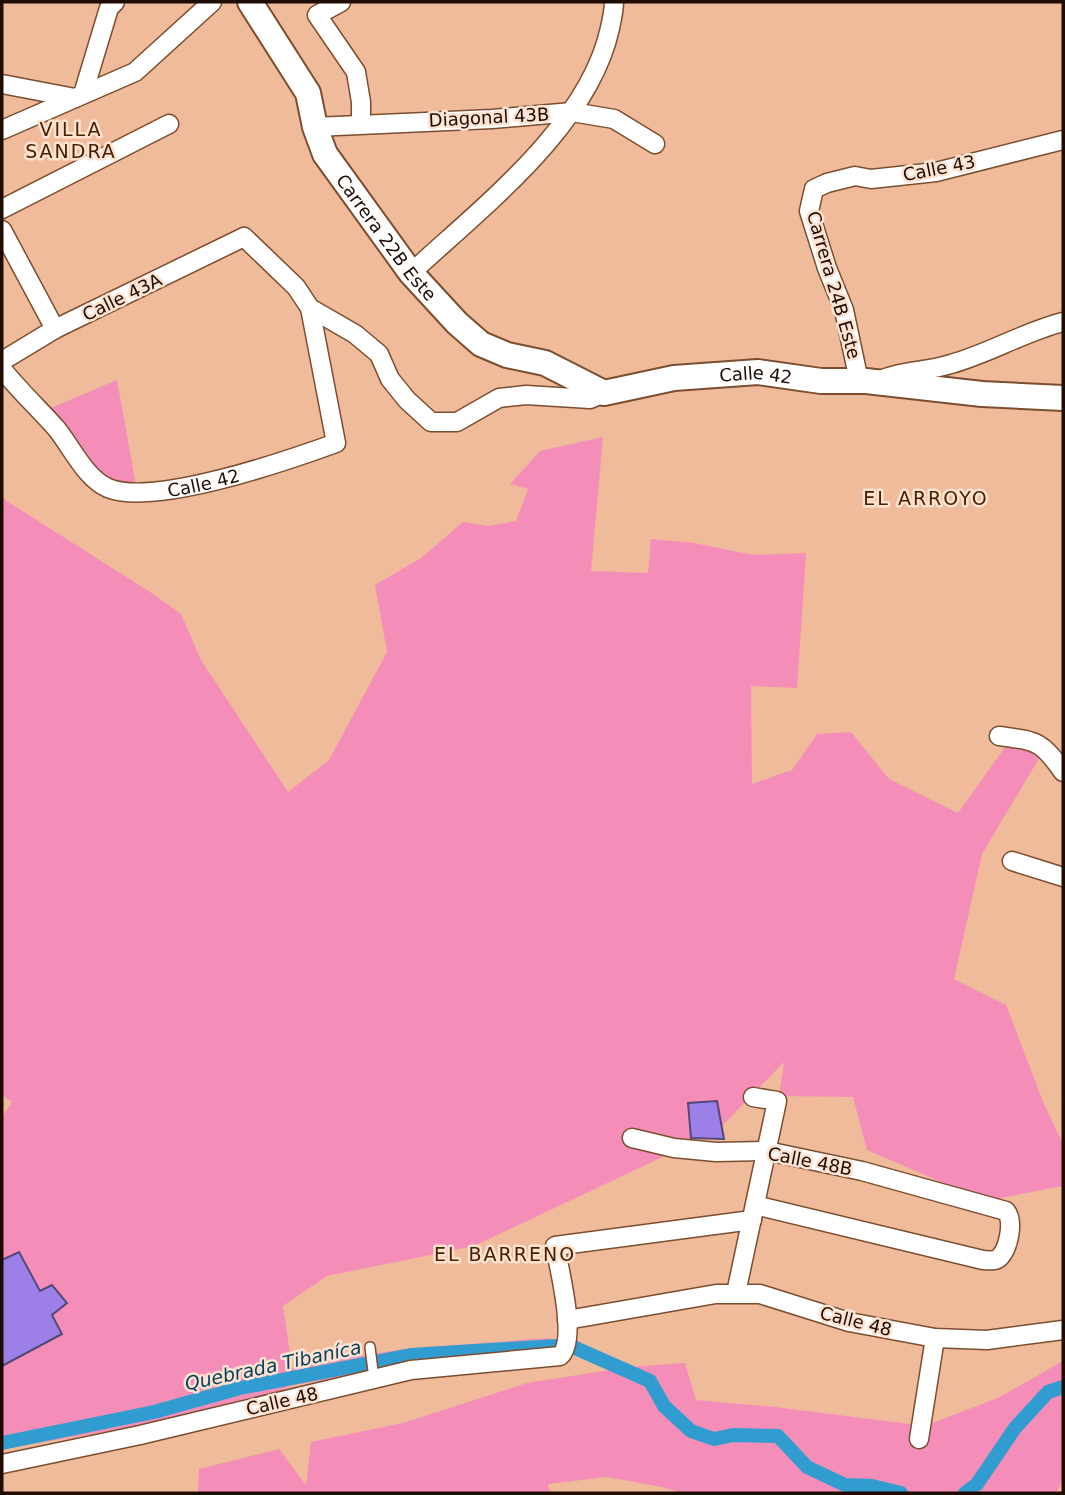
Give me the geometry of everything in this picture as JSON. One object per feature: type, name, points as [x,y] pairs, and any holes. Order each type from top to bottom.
[{"type":"street","points":[[79,96],[109,8],[115,2]]},
{"type":"street","points":[[2,130],[135,72],[212,2]]},
{"type":"street","name":"Carrera 22B Este","points":[[250,2],[307,93],[325,154],[411,273],[457,323],[481,344],[507,355],[545,363],[604,393]]},
{"type":"street","points":[[341,2],[317,15],[356,72],[360,91],[361,124]]},
{"type":"street","points":[[411,273],[529,162],[572,112],[605,51],[614,2]]},
{"type":"street","points":[[2,85],[79,96]]},
{"type":"street","name":"Diagonal 43B","points":[[315,127],[492,119],[572,112],[614,119],[655,144]]},
{"type":"street","points":[[2,209],[169,124]]},
{"type":"street","name":"Calle 43","points":[[814,189],[855,176],[871,179],[936,172],[1063,140]]},
{"type":"street","name":"Carrera 24B Este","points":[[814,189],[810,211],[827,268],[868,381]]},
{"type":"street","points":[[2,230],[55,330]]},
{"type":"street","name":"Calle 43A","points":[[2,360],[55,330],[244,237],[296,287],[310,308]]},
{"type":"street","name":"Calle 42","points":[[310,308],[355,334],[379,354],[390,379],[407,400],[431,422],[457,422],[499,398],[526,395],[590,399],[604,393],[674,378],[758,372],[821,381],[868,381],[982,394],[1063,398]]},
{"type":"street","name":"Calle 42","points":[[2,369],[61,435],[90,474],[108,488],[147,493],[211,481],[275,464],[336,443],[310,308]]},
{"type":"street","points":[[868,381],[895,373],[947,366],[1063,322]]},
{"type":"street","points":[[999,736],[1030,740],[1041,745],[1063,772]]},
{"type":"street","points":[[1012,861],[1063,877]]},
{"type":"street","points":[[736,1293],[777,1101],[753,1097]]},
{"type":"street","name":"Calle 48B","points":[[632,1138],[674,1148],[716,1152],[767,1151],[862,1171],[1006,1211],[1011,1217],[1010,1231],[1000,1257],[996,1260],[983,1260],[754,1213]]},
{"type":"street","points":[[567,1320],[555,1246],[754,1213]]},
{"type":"street","name":"Calle 48","points":[[2,1464],[140,1435],[411,1370],[555,1358],[566,1346],[567,1320],[716,1294],[760,1294],[849,1322],[934,1338],[987,1340],[1063,1330]]},
{"type":"street","points":[[919,1439],[934,1338]]},
{"type":"lane","points":[[370,1347],[374,1379]]},
{"type":"shaded area","points":[[117,380],[136,485],[117,483],[100,472],[51,408]]},
{"type":"shaded area","points":[[603,437],[591,571],[648,573],[651,539],[694,543],[753,555],[806,553],[797,688],[751,686],[752,784],[792,770],[817,734],[851,732],[889,779],[958,813],[1011,739],[1044,750],[982,854],[954,979],[1006,1005],[1044,1104],[1063,1144],[1063,1186],[985,1201],[867,1150],[853,1097],[779,1096],[784,1062],[722,1126],[717,1101],[688,1103],[692,1143],[474,1246],[327,1276],[283,1306],[292,1367],[404,1349],[549,1338],[554,1351],[456,1356],[289,1386],[275,1395],[162,1422],[2,1449],[2,1366],[62,1334],[19,1253],[2,1260],[2,1117],[12,1102],[2,1095],[2,498],[181,614],[201,660],[288,792],[329,760],[387,652],[375,585],[421,558],[463,522],[488,526],[516,521],[528,489],[510,484],[540,451]]},
{"type":"shaded area","points":[[1063,1361],[1063,1480],[1056,1493],[683,1493],[607,1477],[548,1484],[550,1493],[198,1493],[199,1469],[279,1449],[306,1485],[311,1442],[403,1423],[527,1383],[629,1367],[685,1363],[696,1400],[925,1426],[1000,1397]]},
{"type":"building","points":[[717,1101],[724,1139],[691,1138],[688,1103]]},
{"type":"building","points":[[19,1252],[40,1291],[52,1285],[67,1303],[52,1315],[62,1334],[2,1366],[2,1260]]},
{"type":"waterway","name":"Quebrada Tibaníca","points":[[2,1443],[154,1412],[240,1388],[411,1355],[556,1346]]},
{"type":"waterway","name":"Quebrada Tibaníca","points":[[573,1347],[650,1381],[664,1406],[691,1431],[714,1439],[733,1435],[778,1436],[807,1467],[845,1485],[872,1486],[901,1493]]},
{"type":"waterway","name":"Quebrada Tibaníca","points":[[965,1493],[977,1484],[1015,1428],[1048,1392],[1063,1387]]},
{"type":"district","name":"VILLA SANDRA","points":[[71,140]]},
{"type":"district","name":"EL ARROYO","points":[[926,498]]},
{"type":"district","name":"EL BARRENO","points":[[505,1254]]}]
